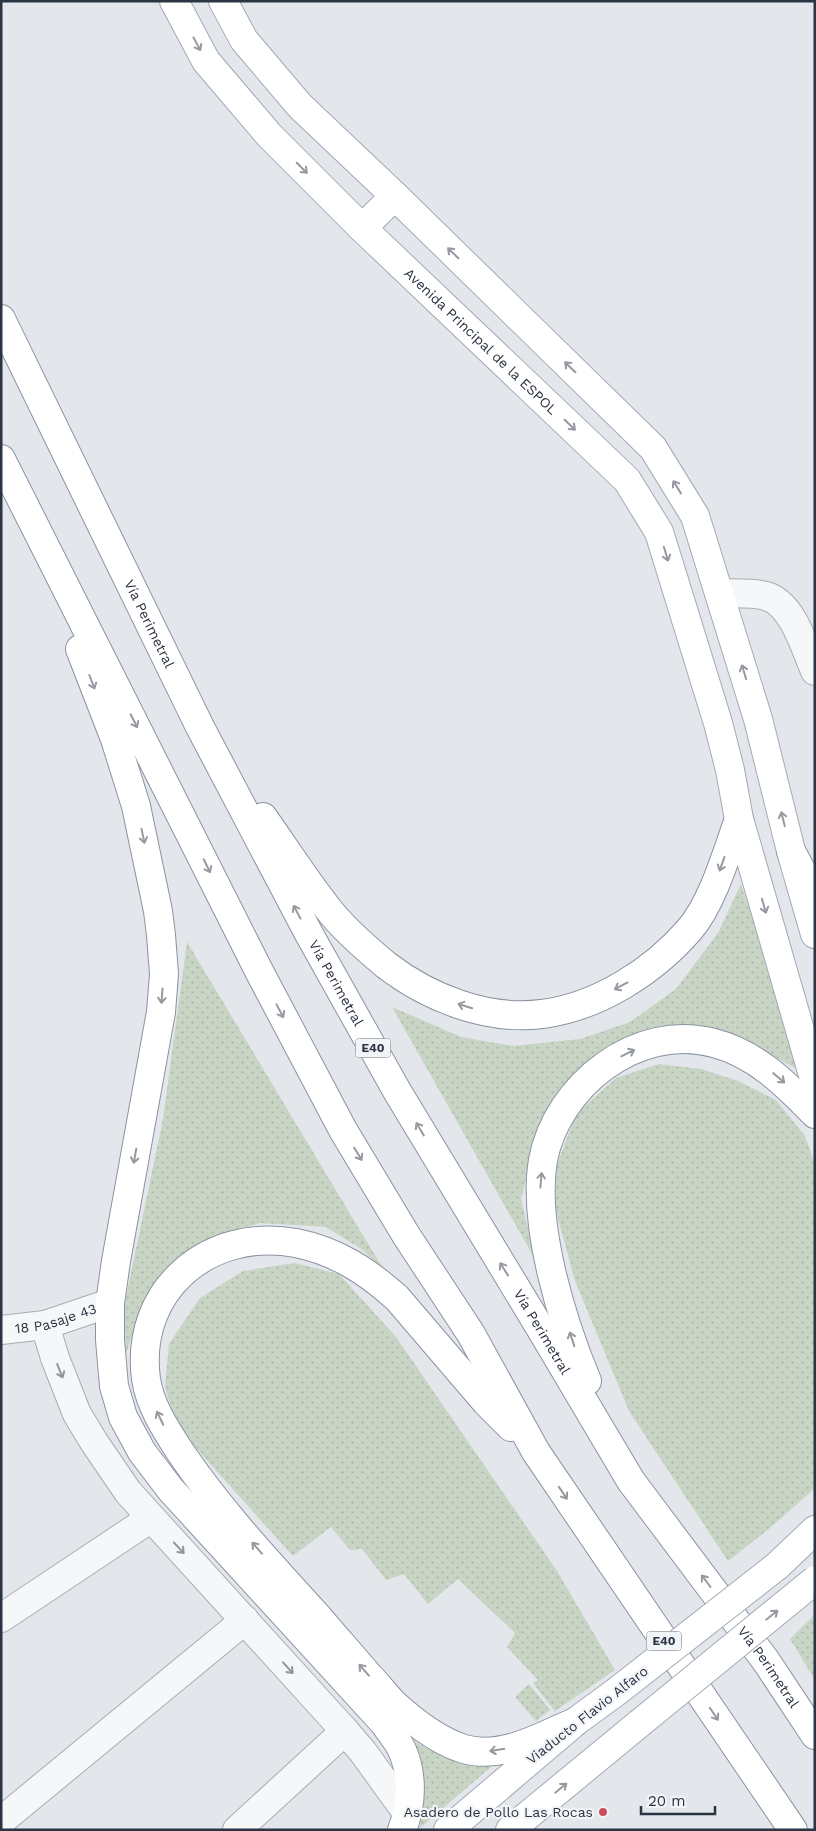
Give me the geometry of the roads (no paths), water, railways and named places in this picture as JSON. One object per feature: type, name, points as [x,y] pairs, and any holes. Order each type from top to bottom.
[{"type":"main road","name":"Avenida Principal de la ESPOL","points":[[174,1],[206,61],[269,135],[362,228],[627,480],[659,532],[718,723],[730,770],[739,818],[815,1082]]},
{"type":"main road","points":[[222,1],[244,40],[300,106],[653,448],[695,516],[758,719],[791,851],[815,934]]},
{"type":"main road","points":[[362,228],[395,196]]},
{"type":"main road","name":"Vía Perimetral","points":[[1,319],[200,727],[309,934],[392,1083],[631,1481],[766,1661],[815,1735]]},
{"type":"main road","name":"E40","points":[[1,459],[259,970],[343,1130],[406,1235],[470,1334],[536,1452],[793,1830]]},
{"type":"main road","points":[[24,506],[128,777],[138,814],[158,911],[161,935],[164,974],[161,1012],[117,1251],[110,1303],[110,1340],[114,1386],[123,1417],[142,1452],[186,1508],[385,1724],[402,1749],[409,1773],[405,1821]]},
{"type":"main road","points":[[683,610],[719,593]]},
{"type":"main road","points":[[200,727],[330,911],[362,943],[393,969],[428,990],[458,1004],[500,1014],[542,1014],[582,1004],[626,983],[660,958],[691,928],[703,908],[713,889],[739,818]]},
{"type":"main road","points":[[730,770],[737,757],[750,752],[757,752],[768,759]]},
{"type":"main road","points":[[791,851],[815,896]]},
{"type":"main road","points":[[631,1481],[578,1360],[551,1270],[540,1192],[544,1160],[554,1126],[574,1094],[600,1068],[631,1051],[648,1045],[682,1039],[715,1043],[747,1056],[779,1078],[815,1114]]},
{"type":"main road","points":[[536,1452],[486,1402],[397,1298],[354,1264],[314,1247],[277,1241],[240,1244],[219,1250],[198,1260],[172,1283],[154,1310],[148,1326],[144,1363],[146,1382],[161,1420],[174,1442],[223,1510],[394,1704],[436,1737],[464,1749],[478,1752],[492,1752],[512,1748],[575,1722]]},
{"type":"main road","name":"Viaducto Flavio Alfaro","points":[[448,1830],[575,1722],[776,1566],[815,1530]]},
{"type":"main road","points":[[517,1826],[815,1580]]},
{"type":"street","points":[[719,593],[764,595],[778,600],[791,616],[815,671]]},
{"type":"street","name":"18 Pasaje 43","points":[[1,1330],[45,1325],[110,1303]]},
{"type":"street","points":[[45,1325],[54,1358],[77,1414],[111,1469],[151,1518],[363,1752],[405,1821]]},
{"type":"street","points":[[1,1618],[151,1518]]},
{"type":"street","points":[[1,1821],[245,1620]]},
{"type":"street","points":[[253,1825],[345,1731]]},
{"type":"place","name":"Asadero de Pollo Las Rocas","points":[[603,1812]]}]
